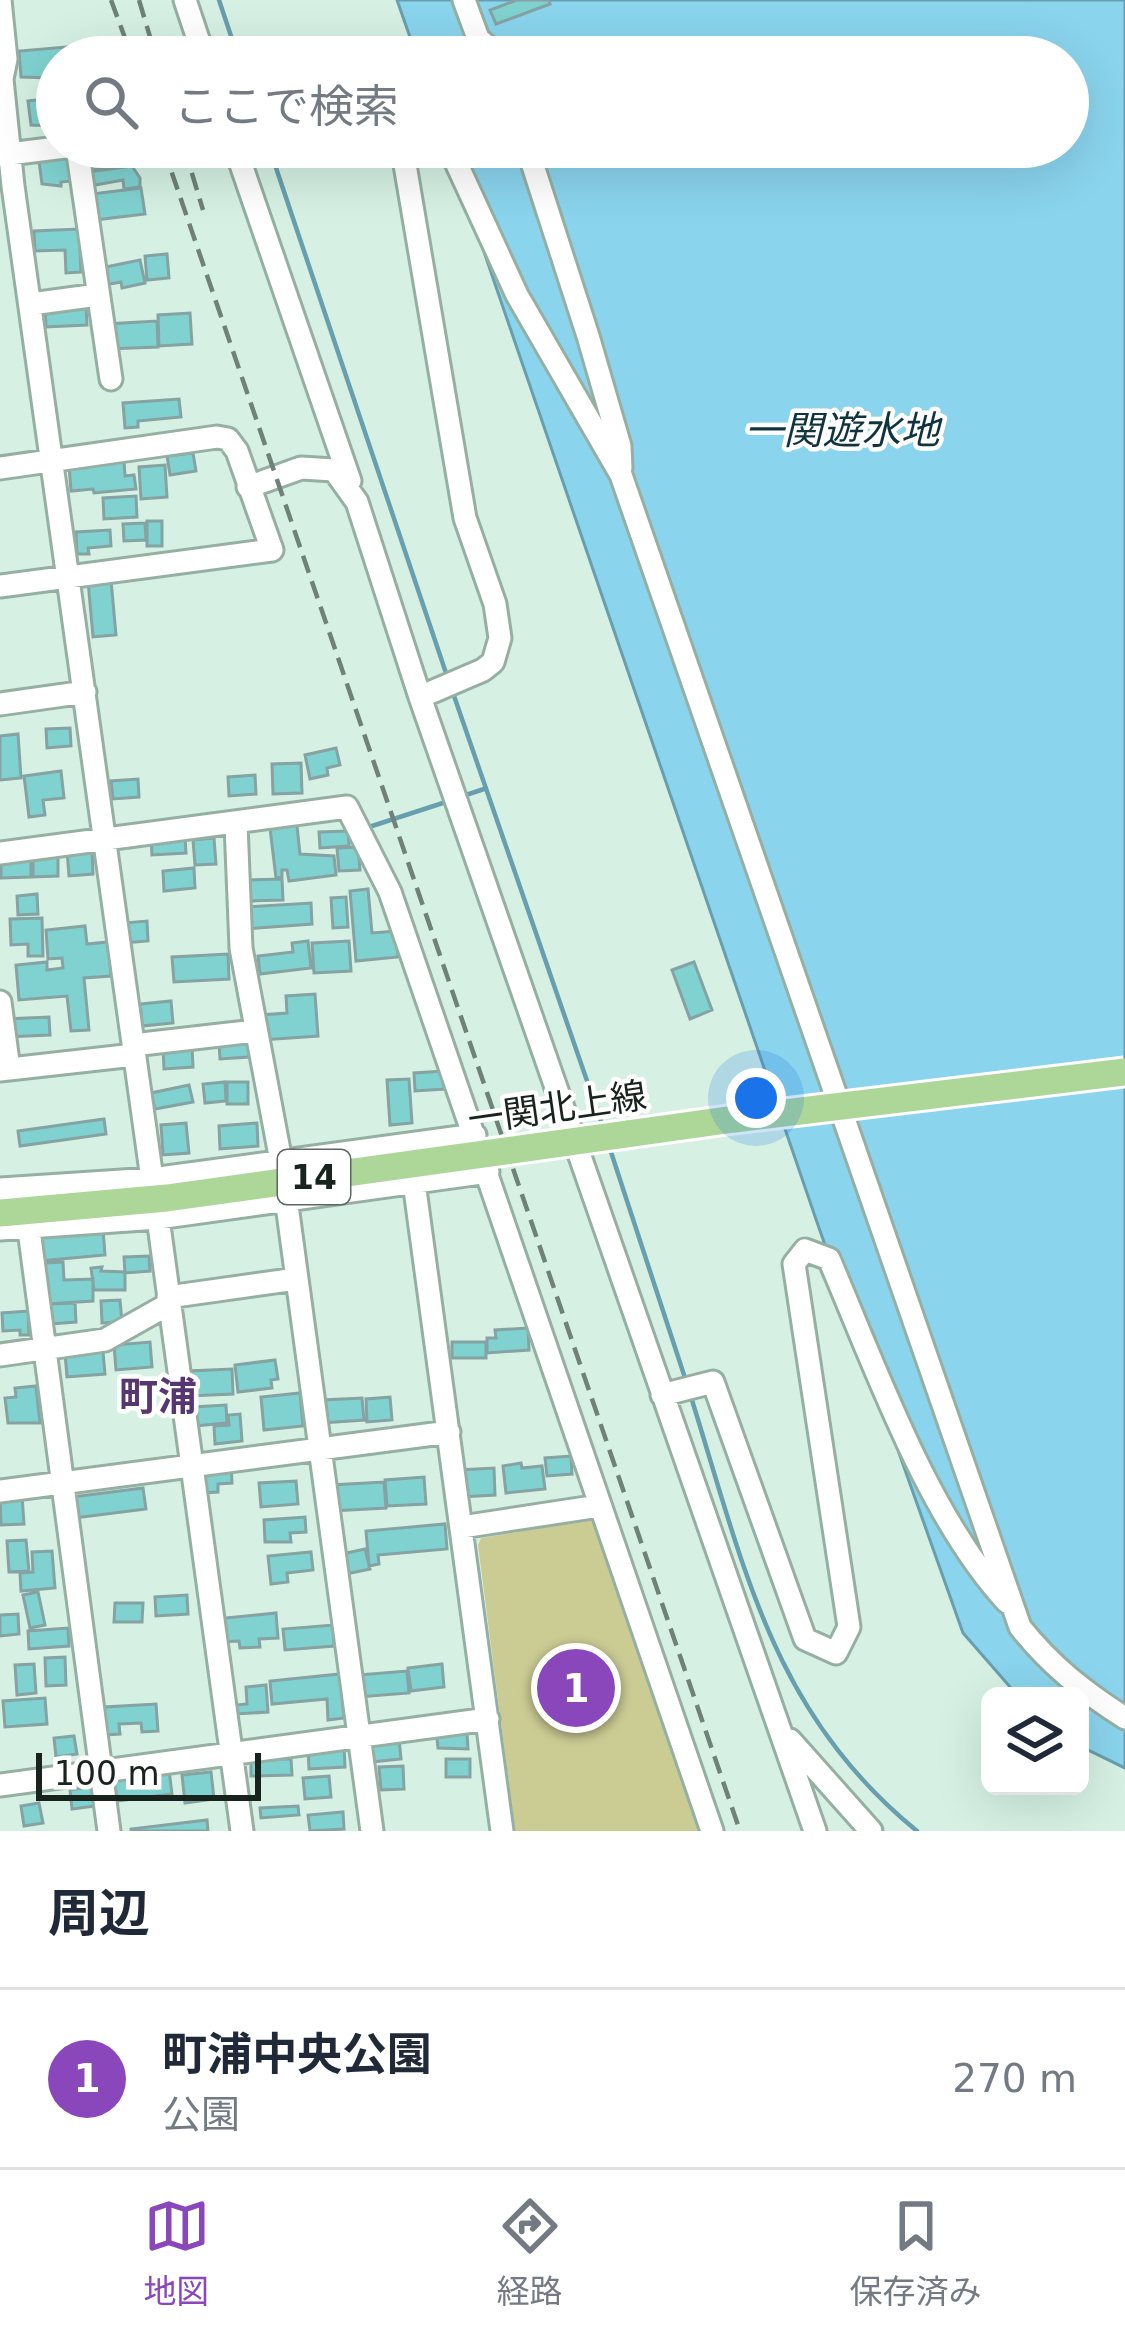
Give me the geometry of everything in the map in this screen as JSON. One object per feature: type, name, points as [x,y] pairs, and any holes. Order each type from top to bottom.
[{"type":"main road","name":"一関北上線","points":[[0,1213],[146,1200],[734,1119],[1125,1072]]},
{"type":"street","points":[[0,0],[6,59],[1,78],[5,155],[54,460],[152,1179]]},
{"type":"street","points":[[185,0],[197,36]]},
{"type":"street","points":[[464,0],[477,36]]},
{"type":"street","points":[[5,155],[36,151]]},
{"type":"street","points":[[79,168],[111,379]]},
{"type":"street","points":[[242,168],[356,502],[428,694],[452,782],[668,1394],[815,1831]]},
{"type":"street","points":[[406,168],[464,518],[495,604],[500,638],[493,662],[428,694]]},
{"type":"street","points":[[458,168],[517,295],[621,475],[1020,1627],[1075,1687],[1125,1718]]},
{"type":"street","points":[[534,168],[620,446],[621,475]]},
{"type":"street","points":[[31,304],[98,295]]},
{"type":"street","points":[[0,468],[228,439],[272,550],[0,586]]},
{"type":"street","points":[[248,487],[301,468],[320,467],[334,470],[356,502]]},
{"type":"street","points":[[0,704],[85,692]]},
{"type":"street","points":[[0,853],[347,807],[389,892],[476,1135],[712,1831]]},
{"type":"street","points":[[236,824],[241,948],[280,1161],[372,1831]]},
{"type":"street","points":[[0,1002],[5,1069],[255,1031]]},
{"type":"street","points":[[0,1190],[152,1179],[476,1135]]},
{"type":"street","points":[[0,1229],[158,1218],[488,1172]]},
{"type":"street","points":[[414,1182],[502,1831]]},
{"type":"street","points":[[158,1218],[242,1831]]},
{"type":"street","points":[[28,1230],[109,1831]]},
{"type":"street","points":[[668,1394],[713,1382],[805,1639],[836,1654],[849,1628],[794,1264],[805,1250],[829,1259],[911,1449],[982,1576],[1013,1609]]},
{"type":"street","points":[[0,1355],[105,1340],[168,1300],[296,1280]]},
{"type":"street","points":[[0,1491],[448,1432]]},
{"type":"street","points":[[462,1527],[599,1506]]},
{"type":"street","points":[[0,1785],[488,1719]]},
{"type":"street","points":[[782,1730],[871,1831]]},
{"type":"green space","points":[[595,1515],[705,1831],[515,1831],[478,1545],[481,1538],[518,1532],[518,1525]]},
{"type":"water","name":"一関遊水地","points":[[397,0],[1125,0],[1125,1768],[1089,1750],[1089,1687],[1010,1687],[963,1633],[455,168],[1089,168],[1089,36],[410,36]]},
{"type":"building","points":[[517,0],[549,0],[550,4],[496,24],[490,10]]},
{"type":"building","points":[[36,50],[36,78],[21,77],[19,51]]},
{"type":"building","points":[[36,100],[36,125],[31,125],[28,101]]},
{"type":"building","points":[[40,168],[69,168],[71,181],[61,186],[42,184]]},
{"type":"building","points":[[133,168],[140,187],[124,189],[123,180],[90,186],[88,172]]},
{"type":"building","points":[[141,188],[145,214],[95,220],[92,194]]},
{"type":"building","points":[[79,229],[81,272],[66,273],[65,250],[35,251],[34,231]]},
{"type":"building","points":[[167,254],[169,278],[147,280],[145,256]]},
{"type":"building","points":[[140,260],[145,283],[122,288],[121,282],[105,285],[101,268]]},
{"type":"building","points":[[86,305],[87,325],[46,327],[45,308]]},
{"type":"building","points":[[190,313],[192,344],[159,346],[158,315]]},
{"type":"building","points":[[157,321],[158,347],[107,349],[106,324]]},
{"type":"building","points":[[179,399],[181,417],[138,421],[138,427],[125,428],[123,403]]},
{"type":"building","points":[[193,453],[196,471],[170,475],[167,456]]},
{"type":"building","points":[[124,461],[125,476],[134,475],[136,489],[71,491],[69,465]]},
{"type":"building","points":[[165,465],[167,497],[141,499],[139,467]]},
{"type":"building","points":[[136,496],[137,517],[104,519],[103,498]]},
{"type":"building","points":[[147,521],[162,521],[162,546],[147,546]]},
{"type":"building","points":[[145,523],[146,540],[124,541],[123,524]]},
{"type":"building","points":[[110,530],[111,546],[77,554],[76,532]]},
{"type":"building","points":[[111,580],[116,635],[93,637],[88,581]]},
{"type":"building","points":[[70,728],[71,746],[47,748],[46,729]]},
{"type":"building","points":[[18,734],[21,778],[0,780],[0,736]]},
{"type":"building","points":[[336,748],[340,765],[327,768],[328,775],[310,779],[305,755]]},
{"type":"building","points":[[301,763],[302,793],[273,794],[272,764]]},
{"type":"building","points":[[61,771],[64,798],[43,800],[45,815],[29,817],[24,776]]},
{"type":"building","points":[[255,775],[256,794],[229,796],[228,777]]},
{"type":"building","points":[[138,779],[139,797],[113,799],[111,781]]},
{"type":"building","points":[[296,817],[300,854],[334,856],[336,875],[289,881],[287,870],[282,870],[282,877],[276,878],[269,820]]},
{"type":"building","points":[[348,831],[349,846],[320,848],[319,832]]},
{"type":"building","points":[[185,837],[186,853],[152,855],[151,838]]},
{"type":"building","points":[[214,838],[216,864],[195,865],[193,840]]},
{"type":"building","points":[[358,847],[360,870],[339,871],[337,848]]},
{"type":"building","points":[[92,849],[93,874],[69,876],[67,851]]},
{"type":"building","points":[[33,855],[58,855],[58,876],[33,877]]},
{"type":"building","points":[[31,861],[31,877],[1,878],[1,862]]},
{"type":"building","points":[[194,868],[195,888],[164,891],[163,871]]},
{"type":"building","points":[[282,879],[283,900],[249,901],[248,880]]},
{"type":"building","points":[[368,889],[372,933],[396,931],[398,957],[356,961],[350,891]]},
{"type":"building","points":[[37,894],[38,914],[18,915],[17,896]]},
{"type":"building","points":[[346,897],[348,927],[333,928],[331,898]]},
{"type":"building","points":[[311,903],[312,924],[245,929],[244,907]]},
{"type":"building","points":[[42,918],[43,956],[28,956],[28,944],[11,945],[10,919]]},
{"type":"building","points":[[147,921],[148,941],[125,943],[123,923]]},
{"type":"building","points":[[85,926],[87,944],[108,942],[111,976],[84,978],[89,1030],[71,1031],[67,996],[19,1000],[16,965],[47,962],[47,970],[63,968],[62,958],[48,959],[46,930]]},
{"type":"building","points":[[308,941],[311,968],[260,974],[258,956],[293,952],[292,943]]},
{"type":"building","points":[[349,941],[351,971],[314,973],[312,943]]},
{"type":"building","points":[[228,954],[229,979],[174,982],[172,957]]},
{"type":"building","points":[[694,962],[712,1010],[690,1019],[672,970]]},
{"type":"building","points":[[315,994],[318,1036],[262,1040],[260,1015],[287,1013],[286,996]]},
{"type":"building","points":[[171,1001],[173,1023],[142,1026],[141,1010],[131,1011],[130,1005]]},
{"type":"building","points":[[49,1017],[50,1035],[5,1037],[4,1019]]},
{"type":"building","points":[[248,1041],[249,1057],[220,1059],[219,1043]]},
{"type":"building","points":[[192,1046],[193,1067],[164,1069],[163,1048]]},
{"type":"building","points":[[444,1071],[445,1089],[415,1091],[414,1073]]},
{"type":"building","points":[[409,1079],[412,1123],[390,1125],[387,1080]]},
{"type":"building","points":[[225,1082],[226,1101],[205,1103],[203,1084]]},
{"type":"building","points":[[227,1082],[248,1082],[248,1104],[227,1104]]},
{"type":"building","points":[[189,1085],[193,1102],[155,1109],[151,1093]]},
{"type":"building","points":[[104,1119],[106,1134],[20,1146],[18,1131]]},
{"type":"building","points":[[186,1123],[189,1153],[163,1155],[161,1125]]},
{"type":"building","points":[[257,1123],[258,1146],[220,1149],[219,1126]]},
{"type":"building","points":[[103,1229],[105,1255],[39,1261],[36,1235]]},
{"type":"building","points":[[149,1256],[150,1271],[125,1273],[124,1257]]},
{"type":"building","points":[[63,1262],[64,1280],[93,1279],[93,1301],[47,1304],[45,1263]]},
{"type":"building","points":[[102,1267],[101,1271],[125,1272],[125,1290],[94,1290],[91,1268]]},
{"type":"building","points":[[120,1300],[122,1322],[102,1323],[101,1301]]},
{"type":"building","points":[[75,1303],[76,1322],[51,1324],[50,1304]]},
{"type":"building","points":[[28,1311],[29,1335],[3,1331],[2,1313]]},
{"type":"building","points":[[528,1328],[529,1350],[487,1353],[487,1338],[496,1338],[495,1330]]},
{"type":"building","points":[[150,1342],[152,1367],[116,1370],[114,1345]]},
{"type":"building","points":[[452,1342],[486,1342],[486,1358],[452,1358]]},
{"type":"building","points":[[103,1352],[105,1374],[67,1377],[65,1354]]},
{"type":"building","points":[[275,1360],[278,1379],[271,1380],[272,1388],[238,1392],[235,1365]]},
{"type":"building","points":[[232,1369],[233,1394],[190,1396],[188,1371]]},
{"type":"building","points":[[36,1386],[40,1423],[8,1423],[5,1398],[16,1397],[15,1388]]},
{"type":"building","points":[[300,1393],[303,1426],[264,1430],[261,1397]]},
{"type":"building","points":[[390,1397],[392,1420],[367,1422],[366,1399]]},
{"type":"building","points":[[362,1398],[364,1420],[323,1423],[322,1400]]},
{"type":"building","points":[[226,1405],[227,1423],[194,1426],[193,1407]]},
{"type":"building","points":[[240,1414],[242,1441],[215,1444],[214,1426],[229,1425],[228,1415]]},
{"type":"building","points":[[571,1456],[572,1474],[547,1476],[545,1458]]},
{"type":"building","points":[[231,1463],[232,1483],[218,1484],[218,1492],[203,1493],[201,1465]]},
{"type":"building","points":[[521,1463],[522,1468],[542,1466],[545,1489],[506,1493],[503,1466]]},
{"type":"building","points":[[494,1468],[495,1495],[461,1497],[459,1470]]},
{"type":"building","points":[[424,1477],[426,1504],[387,1506],[385,1480]]},
{"type":"building","points":[[296,1481],[298,1504],[261,1507],[259,1483]]},
{"type":"building","points":[[384,1482],[386,1508],[332,1511],[331,1485]]},
{"type":"building","points":[[143,1488],[146,1509],[74,1518],[72,1497]]},
{"type":"building","points":[[22,1495],[24,1524],[1,1525],[0,1497]]},
{"type":"building","points":[[305,1517],[306,1532],[290,1533],[291,1542],[265,1542],[264,1520]]},
{"type":"building","points":[[445,1524],[447,1549],[378,1555],[379,1564],[369,1566],[366,1531]]},
{"type":"building","points":[[26,1540],[29,1571],[9,1572],[7,1541]]},
{"type":"building","points":[[365,1549],[370,1569],[346,1574],[342,1554]]},
{"type":"building","points":[[52,1551],[55,1588],[21,1591],[20,1573],[33,1572],[32,1552]]},
{"type":"building","points":[[311,1552],[313,1570],[287,1573],[288,1582],[271,1584],[268,1556]]},
{"type":"building","points":[[38,1592],[45,1625],[30,1628],[23,1595]]},
{"type":"building","points":[[187,1595],[188,1614],[156,1616],[155,1597]]},
{"type":"building","points":[[115,1603],[143,1603],[142,1622],[114,1622]]},
{"type":"building","points":[[276,1613],[278,1638],[259,1639],[260,1647],[217,1642],[215,1619]]},
{"type":"building","points":[[18,1614],[19,1634],[0,1636],[0,1615]]},
{"type":"building","points":[[333,1625],[334,1646],[285,1650],[283,1629]]},
{"type":"building","points":[[68,1628],[69,1646],[29,1649],[28,1631]]},
{"type":"building","points":[[65,1657],[66,1685],[46,1686],[45,1658]]},
{"type":"building","points":[[34,1664],[36,1693],[17,1695],[15,1665]]},
{"type":"building","points":[[442,1664],[444,1687],[411,1691],[408,1668]]},
{"type":"building","points":[[407,1671],[409,1693],[359,1697],[357,1675]]},
{"type":"building","points":[[340,1674],[344,1718],[328,1720],[327,1699],[272,1704],[270,1681]]},
{"type":"building","points":[[266,1685],[268,1712],[236,1714],[236,1705],[247,1704],[246,1687]]},
{"type":"building","points":[[45,1698],[47,1724],[5,1727],[3,1701]]},
{"type":"building","points":[[156,1704],[158,1731],[142,1732],[141,1723],[119,1724],[120,1734],[105,1735],[104,1707]]},
{"type":"building","points":[[436,1730],[467,1732],[468,1749],[438,1748]]},
{"type":"building","points":[[74,1736],[77,1754],[56,1757],[54,1738]]},
{"type":"building","points":[[399,1739],[401,1759],[371,1762],[369,1742]]},
{"type":"building","points":[[344,1746],[345,1767],[309,1769],[308,1748]]},
{"type":"building","points":[[251,1759],[291,1759],[292,1775],[251,1776]]},
{"type":"building","points":[[446,1759],[470,1759],[470,1777],[446,1777]]},
{"type":"building","points":[[403,1766],[404,1789],[381,1790],[379,1767]]},
{"type":"building","points":[[169,1770],[172,1794],[117,1801],[114,1777]]},
{"type":"building","points":[[211,1772],[214,1799],[185,1803],[182,1775]]},
{"type":"building","points":[[329,1776],[331,1797],[305,1799],[303,1778]]},
{"type":"building","points":[[93,1786],[95,1806],[72,1809],[70,1790]]},
{"type":"building","points":[[39,1803],[43,1823],[24,1826],[21,1806]]},
{"type":"building","points":[[298,1806],[299,1815],[261,1818],[260,1808]]},
{"type":"building","points":[[343,1812],[344,1829],[310,1831],[308,1815]]},
{"type":"building","points":[[207,1820],[208,1831],[131,1831],[131,1829]]},
{"type":"waterway","points":[[219,0],[231,36]]},
{"type":"waterway","points":[[276,168],[447,676]]},
{"type":"waterway","points":[[453,693],[604,1130]]},
{"type":"waterway","points":[[460,797],[484,789]]},
{"type":"waterway","points":[[369,827],[449,801]]},
{"type":"waterway","points":[[609,1146],[686,1381]]},
{"type":"waterway","points":[[691,1397],[748,1577],[796,1686],[828,1737],[868,1785],[917,1831]]},
{"type":"railway","points":[[111,0],[124,36]]},
{"type":"railway","points":[[139,0],[150,36]]},
{"type":"railway","points":[[170,168],[740,1831]]},
{"type":"railway","points":[[190,168],[203,210]]},
{"type":"place","name":"町浦中央公園","points":[[576,1688]]},
{"type":"district","name":"町浦","points":[[158,1396]]}]
